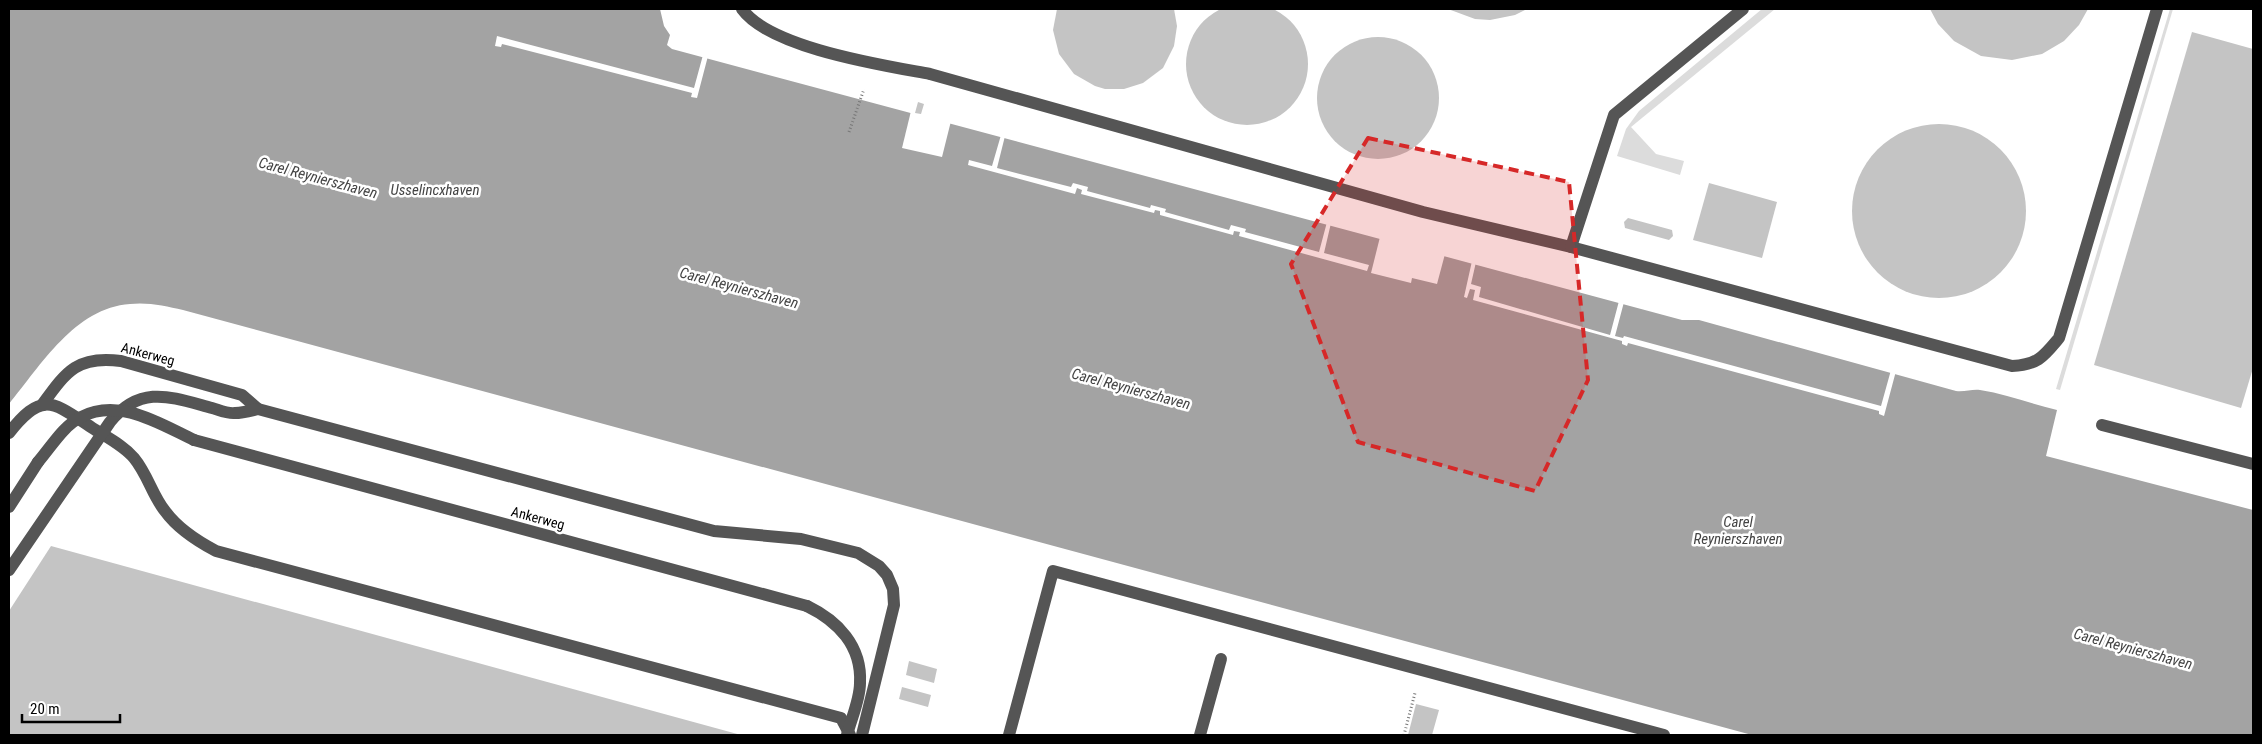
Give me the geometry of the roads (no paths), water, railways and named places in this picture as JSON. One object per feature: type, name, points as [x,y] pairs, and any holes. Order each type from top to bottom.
[{"type":"lane","points":[[742,9],[749,19],[762,28],[855,60],[930,74],[1423,212],[1571,246],[2012,366],[2026,365],[2038,360],[2047,354],[2059,338],[2157,9]]},
{"type":"lane","points":[[1571,246],[1614,114],[1743,9]]},
{"type":"lane","name":"Ankerweg","points":[[9,433],[23,414],[42,405],[64,375],[89,361],[105,359],[121,361],[242,395],[258,410]]},
{"type":"lane","name":"Ankerweg","points":[[9,570],[102,434],[120,411],[131,402],[145,397],[161,395],[234,414],[258,410],[714,531],[801,539],[858,553],[869,558],[887,575],[893,589],[894,605],[862,735]]},
{"type":"lane","name":"Ankerweg","points":[[42,405],[60,407],[123,447],[134,457],[165,512],[197,541],[216,551],[840,718],[848,735]]},
{"type":"lane","name":"Ankerweg","points":[[9,507],[38,462],[64,430],[80,418],[102,411],[128,411],[194,440],[807,606],[824,615],[839,627],[851,642],[857,656],[860,685],[848,735]]},
{"type":"lane","points":[[2102,425],[2253,464]]},
{"type":"lane","points":[[1009,735],[1053,571],[1664,735]]},
{"type":"lane","points":[[1200,735],[1221,659]]},
{"type":"water","name":"Carel Reynierszhaven","points":[[9,9],[660,9],[664,26],[670,35],[667,45],[672,49],[1682,320],[1699,320],[1956,391],[1977,390],[1990,392],[2057,410],[2046,456],[2253,510],[2253,735],[1752,735],[183,310],[157,305],[130,304],[110,308],[92,316],[61,341],[9,404]]},
{"type":"water label","name":"Usselincxhaven","points":[[435,190]]}]
